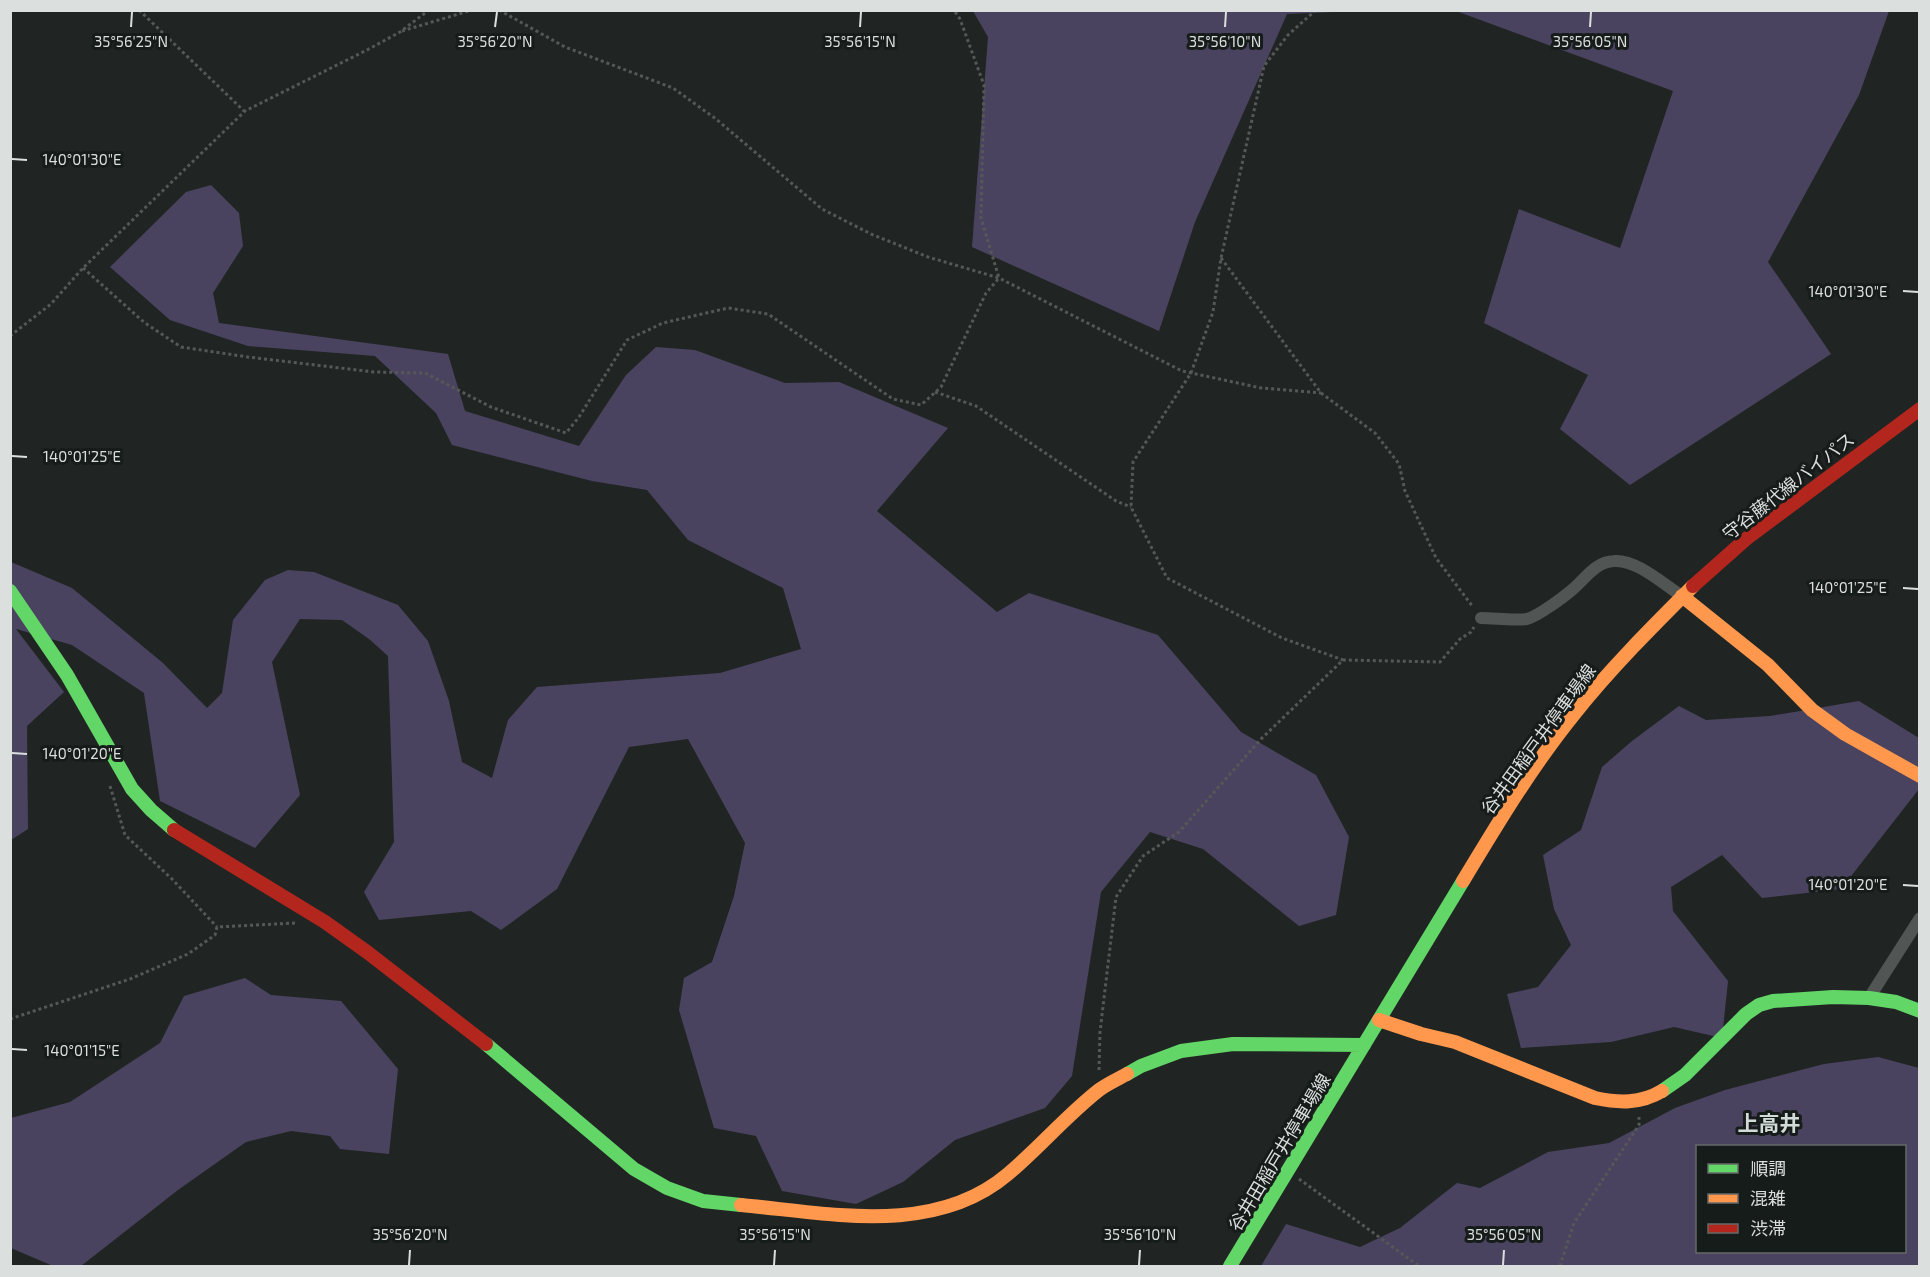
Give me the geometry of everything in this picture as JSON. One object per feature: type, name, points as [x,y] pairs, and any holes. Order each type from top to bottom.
[{"type":"street","name":"守谷藤代線バイパス","points":[[1682,596],[1746,539],[1920,409]]},
{"type":"street","points":[[1481,618],[1528,619],[1552,605],[1573,589],[1591,570],[1602,564],[1615,561],[1637,567],[1682,596],[1768,664],[1812,710],[1845,734],[1920,776]]},
{"type":"street","points":[[10,591],[36,626],[67,675],[132,789],[172,829],[325,922],[499,1054],[634,1169],[667,1188],[703,1201],[865,1217],[913,1214],[950,1207],[976,1196],[1007,1175],[1100,1089],[1141,1066],[1181,1051],[1233,1044],[1364,1045]]},
{"type":"street","name":"谷井田稲戸井停車場線","points":[[1230,1266],[1513,798],[1574,714],[1682,596]]},
{"type":"street","points":[[1869,998],[1920,918]]},
{"type":"street","points":[[1379,1020],[1455,1042],[1595,1098],[1619,1102],[1640,1100],[1682,1078],[1746,1014],[1759,1005],[1773,1001],[1833,997],[1869,998],[1896,1002],[1920,1011]]},
{"type":"path","points":[[139,10],[244,111]]},
{"type":"path","points":[[400,32],[429,10]]},
{"type":"path","points":[[10,336],[51,304],[83,268],[244,111],[400,32],[472,10]]},
{"type":"path","points":[[499,10],[565,47],[673,87],[717,119],[822,209],[871,234],[928,257],[999,278],[1182,371],[1261,388],[1321,393]]},
{"type":"path","points":[[954,10],[960,19],[984,85],[981,218],[999,278]]},
{"type":"path","points":[[1221,258],[1321,393],[1375,433],[1399,464],[1405,491],[1436,558],[1481,618],[1471,632],[1460,639],[1440,662],[1343,660],[1282,638],[1167,578],[1131,507],[1133,462],[1191,373],[1213,312],[1221,258],[1264,66],[1288,35],[1316,10]]},
{"type":"path","points":[[83,268],[145,323],[181,347],[374,372],[425,373],[491,407],[566,433],[579,417],[627,340],[663,323],[728,308],[768,314],[893,399],[921,405],[941,387],[986,293],[999,278]]},
{"type":"path","points":[[934,392],[976,406],[1116,501],[1131,507]]},
{"type":"path","points":[[1100,1089],[1100,1032],[1116,897],[1143,856],[1179,832],[1260,740],[1343,660]]},
{"type":"path","points":[[110,786],[125,835],[172,879],[217,927],[325,922]]},
{"type":"path","points":[[10,1019],[130,979],[188,954],[215,935],[217,927]]},
{"type":"path","points":[[1560,1266],[1574,1223],[1639,1125],[1640,1100]]},
{"type":"path","points":[[1288,1171],[1419,1266]]},
{"type":"shaded area","points":[[973,11],[1358,11],[1287,14],[1195,222],[1159,331],[972,247],[988,37]]},
{"type":"shaded area","points":[[1456,11],[1889,11],[1859,95],[1768,262],[1831,354],[1630,485],[1560,429],[1588,375],[1484,323],[1519,209],[1620,248],[1673,91]]},
{"type":"shaded area","points":[[211,185],[239,213],[243,246],[213,293],[219,323],[448,354],[465,411],[579,446],[626,375],[656,347],[695,350],[785,383],[839,382],[948,428],[877,511],[997,612],[1029,593],[1158,635],[1241,732],[1316,775],[1349,837],[1336,915],[1299,926],[1203,849],[1150,832],[1101,892],[1072,1076],[1045,1108],[955,1140],[903,1182],[856,1204],[782,1191],[756,1136],[714,1128],[679,1010],[684,978],[712,962],[734,896],[745,843],[688,739],[629,747],[557,889],[501,930],[471,911],[379,920],[364,892],[394,842],[388,656],[369,639],[342,620],[300,619],[272,662],[300,795],[255,848],[160,801],[144,693],[72,645],[16,629],[64,692],[27,726],[28,829],[11,840],[11,562],[72,588],[163,663],[207,708],[222,693],[233,620],[265,580],[288,570],[314,572],[398,605],[428,641],[449,701],[462,762],[492,778],[508,720],[537,687],[720,673],[801,649],[783,588],[688,540],[647,490],[592,481],[452,445],[436,413],[375,356],[248,346],[170,320],[110,267],[186,192]]},
{"type":"shaded area","points":[[1859,701],[1919,738],[1919,789],[1841,889],[1762,898],[1722,855],[1671,887],[1673,911],[1728,981],[1722,1038],[1674,1027],[1611,1042],[1521,1048],[1507,994],[1538,987],[1571,945],[1554,909],[1543,855],[1581,830],[1602,767],[1679,706],[1706,720],[1770,716]]},
{"type":"shaded area","points":[[245,978],[271,995],[341,1001],[398,1069],[389,1154],[340,1149],[330,1136],[291,1131],[246,1142],[178,1190],[81,1266],[53,1266],[11,1248],[11,1118],[70,1102],[160,1043],[184,996]]},
{"type":"shaded area","points":[[1878,1057],[1919,1068],[1919,1266],[1261,1266],[1286,1224],[1360,1247],[1400,1228],[1457,1183],[1480,1188],[1548,1152],[1609,1143],[1675,1108],[1725,1090],[1824,1064]]},
{"type":"traffic: fast","points":[[10,591],[67,675],[132,789],[174,830]]},
{"type":"traffic: fast","points":[[1230,1266],[1463,881]]},
{"type":"traffic: fast","points":[[1662,1091],[1685,1075],[1746,1014],[1759,1005],[1773,1001],[1833,997],[1869,998],[1896,1002],[1920,1011]]},
{"type":"traffic: fast","points":[[486,1044],[634,1169],[667,1188],[703,1201],[741,1205]]},
{"type":"traffic: fast","points":[[1127,1074],[1141,1066],[1181,1051],[1233,1044],[1364,1045]]},
{"type":"traffic: slow","points":[[1463,881],[1516,795],[1559,733],[1617,664],[1693,586]]},
{"type":"traffic: slow","points":[[1682,596],[1768,665],[1812,710],[1845,734],[1920,776]]},
{"type":"traffic: slow","points":[[1379,1020],[1455,1042],[1595,1098],[1629,1101],[1646,1098],[1662,1091]]},
{"type":"traffic: slow","points":[[741,1205],[880,1216],[914,1214],[947,1207],[979,1194],[1008,1174],[1087,1100],[1102,1088],[1127,1074]]},
{"type":"traffic: jam","points":[[1693,586],[1746,539],[1920,409]]},
{"type":"traffic: jam","points":[[174,830],[325,922],[486,1044]]},
{"type":"district","name":"上高井","points":[[1769,1122]]}]
